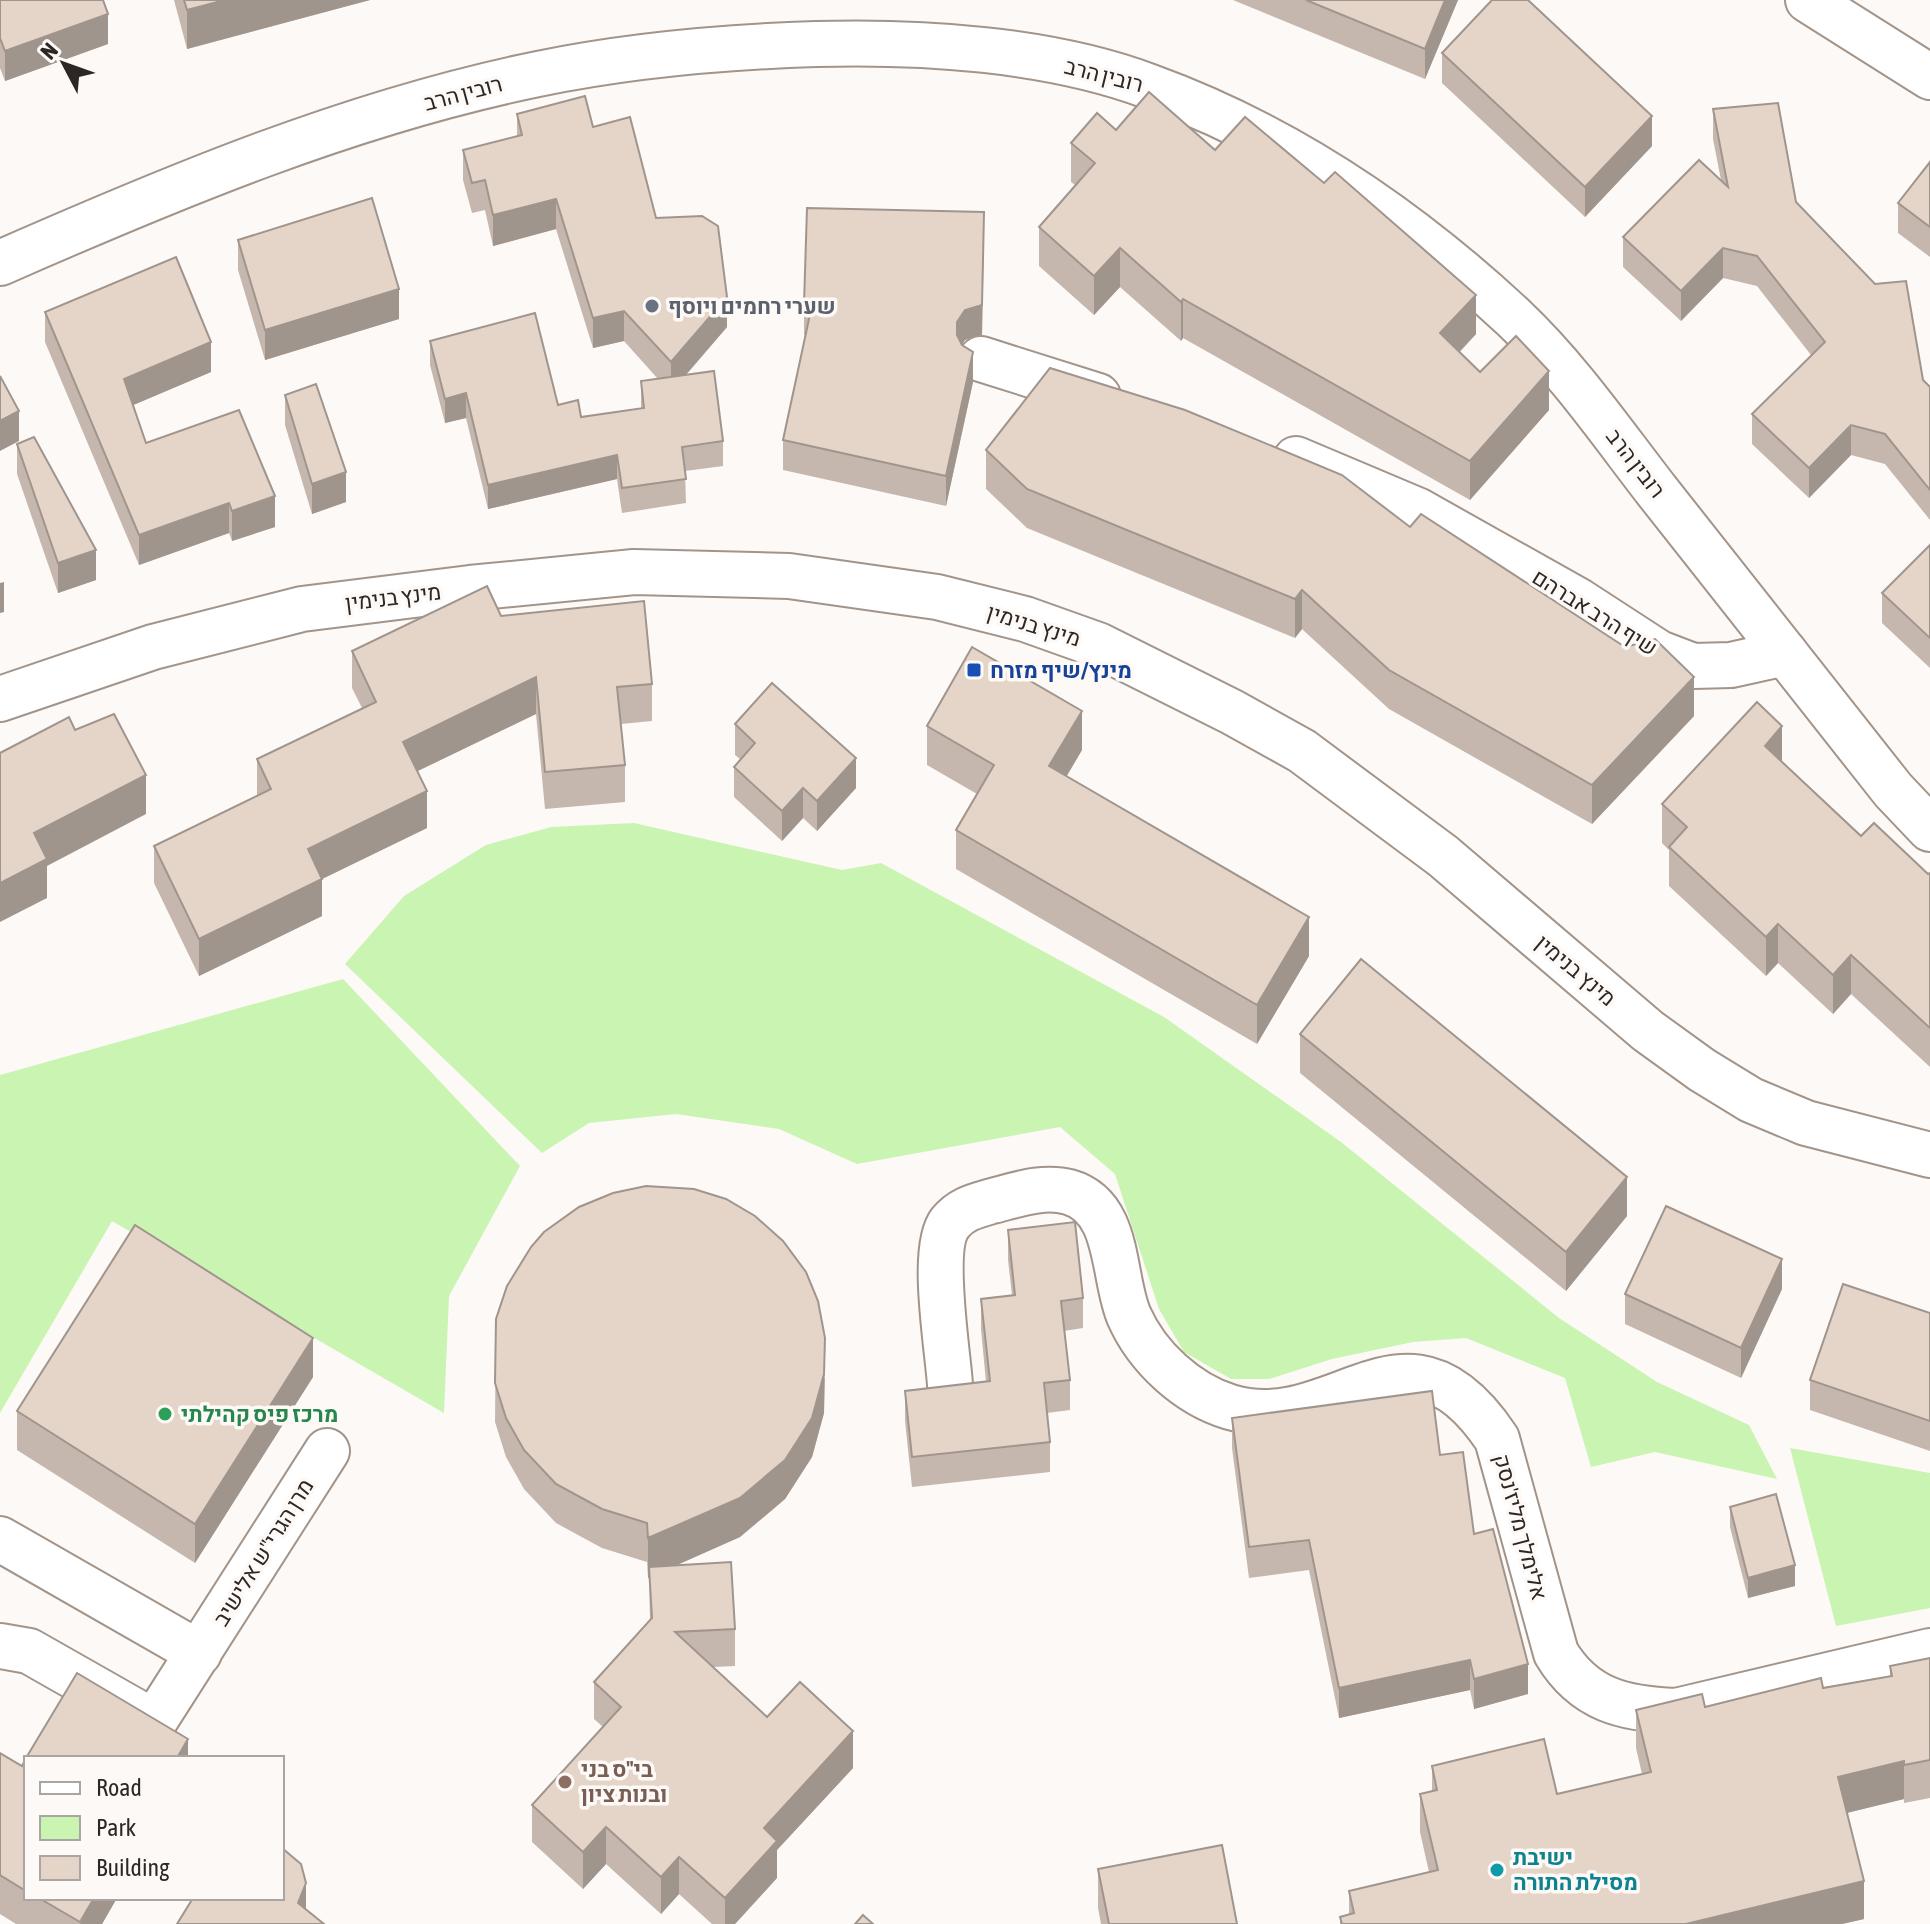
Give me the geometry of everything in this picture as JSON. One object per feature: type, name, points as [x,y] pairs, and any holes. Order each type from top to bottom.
[{"type":"street","points":[[1808,0],[1930,77]]},
{"type":"street","name":"רובין הרב","points":[[0,263],[146,199],[285,148],[407,108],[536,74],[738,47],[888,42],[973,49],[1075,67],[1143,84],[1221,117],[1300,157],[1374,201],[1518,322],[1581,393],[1893,790],[1930,829]]},
{"type":"street","points":[[981,359],[1134,407]]},
{"type":"street","name":"שיף הרב אברהם","points":[[1256,445],[1417,510],[1579,601],[1659,653],[1693,666],[1731,665],[1785,653]]},
{"type":"street","name":"מינץ בנימין","points":[[0,699],[153,647],[302,609],[455,590],[634,572],[789,576],[876,585],[937,597],[1025,619],[1098,645],[1302,751],[1443,856],[1648,1031],[1702,1070],[1751,1100],[1806,1123],[1930,1155]]},
{"type":"street","name":"אלימלך מליז'נסק","points":[[950,1385],[941,1252],[948,1225],[967,1208],[1041,1189],[1068,1192],[1089,1201],[1104,1222],[1115,1253],[1128,1314],[1145,1346],[1172,1373],[1198,1392],[1230,1407],[1259,1411],[1292,1407],[1393,1377],[1422,1377],[1451,1387],[1477,1409],[1497,1439],[1556,1653],[1571,1679],[1602,1697],[1640,1710],[1676,1711],[1930,1651]]},
{"type":"street","name":"מרן הגרי\"ש אלישיב","points":[[0,1646],[29,1651],[154,1722],[327,1451]]},
{"type":"street","points":[[0,1539],[199,1653]]},
{"type":"green space","points":[[634,823],[842,870],[881,863],[1164,1017],[1341,1142],[1559,1318],[1657,1382],[1749,1425],[1777,1479],[1655,1452],[1591,1467],[1565,1378],[1466,1338],[1413,1342],[1332,1359],[1269,1379],[1231,1379],[1184,1352],[1159,1309],[1115,1174],[1060,1127],[857,1164],[779,1129],[676,1114],[589,1123],[542,1153],[345,964],[404,896],[486,845],[551,827]]},
{"type":"green space","points":[[343,979],[520,1166],[449,1296],[444,1413],[112,1221],[0,1413],[0,1075]]},
{"type":"green space","points":[[1790,1448],[1930,1473],[1930,1608],[1836,1626]]},
{"type":"building","points":[[0,0],[103,0],[108,14],[5,51],[0,38]]},
{"type":"building","points":[[184,0],[225,0],[187,10]]},
{"type":"building","points":[[1306,0],[1445,0],[1425,49]]},
{"type":"building","points":[[1492,0],[1528,0],[1652,116],[1585,187],[1442,53]]},
{"type":"building","points":[[1149,92],[1215,150],[1245,117],[1324,183],[1335,172],[1476,295],[1440,333],[1480,372],[1516,336],[1549,371],[1470,461],[1183,299],[1181,302],[1120,248],[1094,276],[1039,227],[1095,163],[1071,143],[1097,113],[1116,130]]},
{"type":"building","points":[[585,96],[593,127],[630,117],[656,218],[702,216],[718,226],[727,297],[671,362],[624,311],[593,318],[556,199],[493,215],[485,180],[472,183],[463,150],[522,135],[517,114]]},
{"type":"building","points":[[1778,103],[1796,202],[1875,284],[1906,281],[1923,380],[1930,387],[1930,490],[1885,434],[1851,425],[1809,468],[1752,414],[1825,342],[1757,256],[1723,248],[1681,291],[1623,237],[1699,160],[1728,187],[1713,109]]},
{"type":"building","points":[[1930,162],[1930,227],[1898,203]]},
{"type":"building","points":[[372,198],[399,289],[265,330],[238,240]]},
{"type":"building","points":[[807,208],[984,212],[982,305],[965,310],[957,322],[957,335],[962,345],[973,352],[946,476],[783,440],[812,305],[804,304]]},
{"type":"building","points":[[176,257],[211,342],[124,379],[146,443],[239,410],[275,496],[232,511],[229,503],[139,535],[45,312]]},
{"type":"building","points":[[535,313],[558,405],[578,400],[581,417],[644,408],[641,381],[714,371],[723,441],[682,447],[686,479],[622,488],[617,455],[488,485],[466,393],[445,399],[430,341]]},
{"type":"building","points":[[1050,368],[1185,410],[1342,475],[1410,527],[1421,514],[1625,647],[1655,639],[1694,677],[1592,785],[1389,670],[1302,590],[1295,599],[1027,489],[986,450]]},
{"type":"building","points":[[0,376],[19,411],[0,421]]},
{"type":"building","points":[[316,384],[346,472],[312,484],[285,395]]},
{"type":"building","points":[[34,437],[96,550],[58,563],[17,444]]},
{"type":"building","points":[[1930,545],[1930,638],[1882,593]]},
{"type":"building","points":[[487,586],[501,616],[644,601],[652,684],[617,687],[625,765],[545,772],[536,677],[403,742],[427,791],[308,849],[322,879],[199,939],[154,846],[271,789],[257,759],[376,702],[352,651]]},
{"type":"building","points":[[972,647],[1082,711],[1049,766],[1309,917],[1257,1005],[956,830],[994,765],[927,726]]},
{"type":"building","points":[[772,683],[856,758],[817,801],[803,788],[782,811],[734,767],[755,743],[735,724]]},
{"type":"building","points":[[1757,702],[1782,726],[1765,746],[1861,836],[1874,823],[1930,873],[1930,1028],[1851,955],[1833,975],[1778,924],[1766,937],[1669,847],[1687,827],[1662,804]]},
{"type":"building","points":[[114,714],[146,775],[34,833],[47,859],[0,883],[0,753],[69,717],[75,730]]},
{"type":"building","points":[[1361,959],[1627,1177],[1566,1252],[1300,1034]]},
{"type":"building","points":[[646,1186],[694,1189],[726,1199],[755,1216],[783,1241],[806,1272],[818,1301],[825,1338],[824,1374],[812,1418],[785,1460],[740,1498],[648,1538],[647,1523],[602,1509],[556,1484],[524,1450],[506,1418],[495,1383],[496,1319],[507,1286],[531,1247],[544,1232],[579,1207],[613,1193]]},
{"type":"building","points":[[1666,1206],[1782,1259],[1741,1348],[1625,1294]]},
{"type":"building","points":[[1075,1222],[1083,1298],[1061,1301],[1070,1380],[1044,1383],[1050,1442],[912,1457],[905,1391],[990,1381],[981,1299],[1015,1295],[1008,1230]]},
{"type":"building","name":"מרכז פיס קהילתי","points":[[135,1225],[313,1338],[195,1524],[17,1411]]},
{"type":"building","points":[[1843,1284],[1930,1313],[1930,1421],[1810,1380]]},
{"type":"building","points":[[1432,1391],[1440,1455],[1463,1452],[1474,1534],[1493,1529],[1528,1664],[1474,1679],[1470,1660],[1339,1688],[1309,1540],[1249,1547],[1232,1418]]},
{"type":"building","points":[[1776,1494],[1795,1565],[1748,1578],[1730,1507]]},
{"type":"building","points":[[731,1562],[735,1629],[675,1632],[767,1717],[800,1682],[853,1731],[764,1828],[777,1841],[725,1898],[679,1857],[661,1877],[606,1827],[583,1852],[532,1805],[621,1707],[594,1682],[652,1618],[649,1567]]},
{"type":"building","points":[[1930,1658],[1930,1760],[1904,1765],[1904,1761],[1838,1777],[1864,1881],[1686,1924],[1342,1924],[1340,1917],[1354,1913],[1349,1891],[1438,1870],[1420,1794],[1437,1790],[1432,1766],[1544,1739],[1557,1794],[1651,1772],[1636,1710],[1702,1694],[1705,1707],[1821,1678],[1823,1688],[1892,1676],[1890,1666]]},
{"type":"building","points":[[77,1673],[188,1739],[178,1756],[27,1756]]},
{"type":"building","points":[[0,1753],[22,1766],[24,1762],[24,1890],[0,1875]]},
{"type":"building","points":[[1222,1845],[1237,1924],[1109,1924],[1098,1869]]},
{"type":"building","points":[[284,1850],[301,1864],[306,1883],[298,1903],[324,1924],[177,1924],[192,1900],[284,1900]]},
{"type":"building","points":[[42,1900],[93,1900],[80,1922]]},
{"type":"building","points":[[863,1915],[873,1924],[855,1924]]},
{"type":"place","name":"שערי רחמים ויוסף","points":[[652,306]]},
{"type":"place","name":"מינץ/שיף מזרח","points":[[974,670]]},
{"type":"place","name":"מרכז פיס קהילתי","points":[[165,1414]]},
{"type":"place","name":"בי\"ס בני ובנות ציון","points":[[565,1782]]},
{"type":"place","name":"ישיבת מסילת התורה","points":[[1497,1870]]}]
